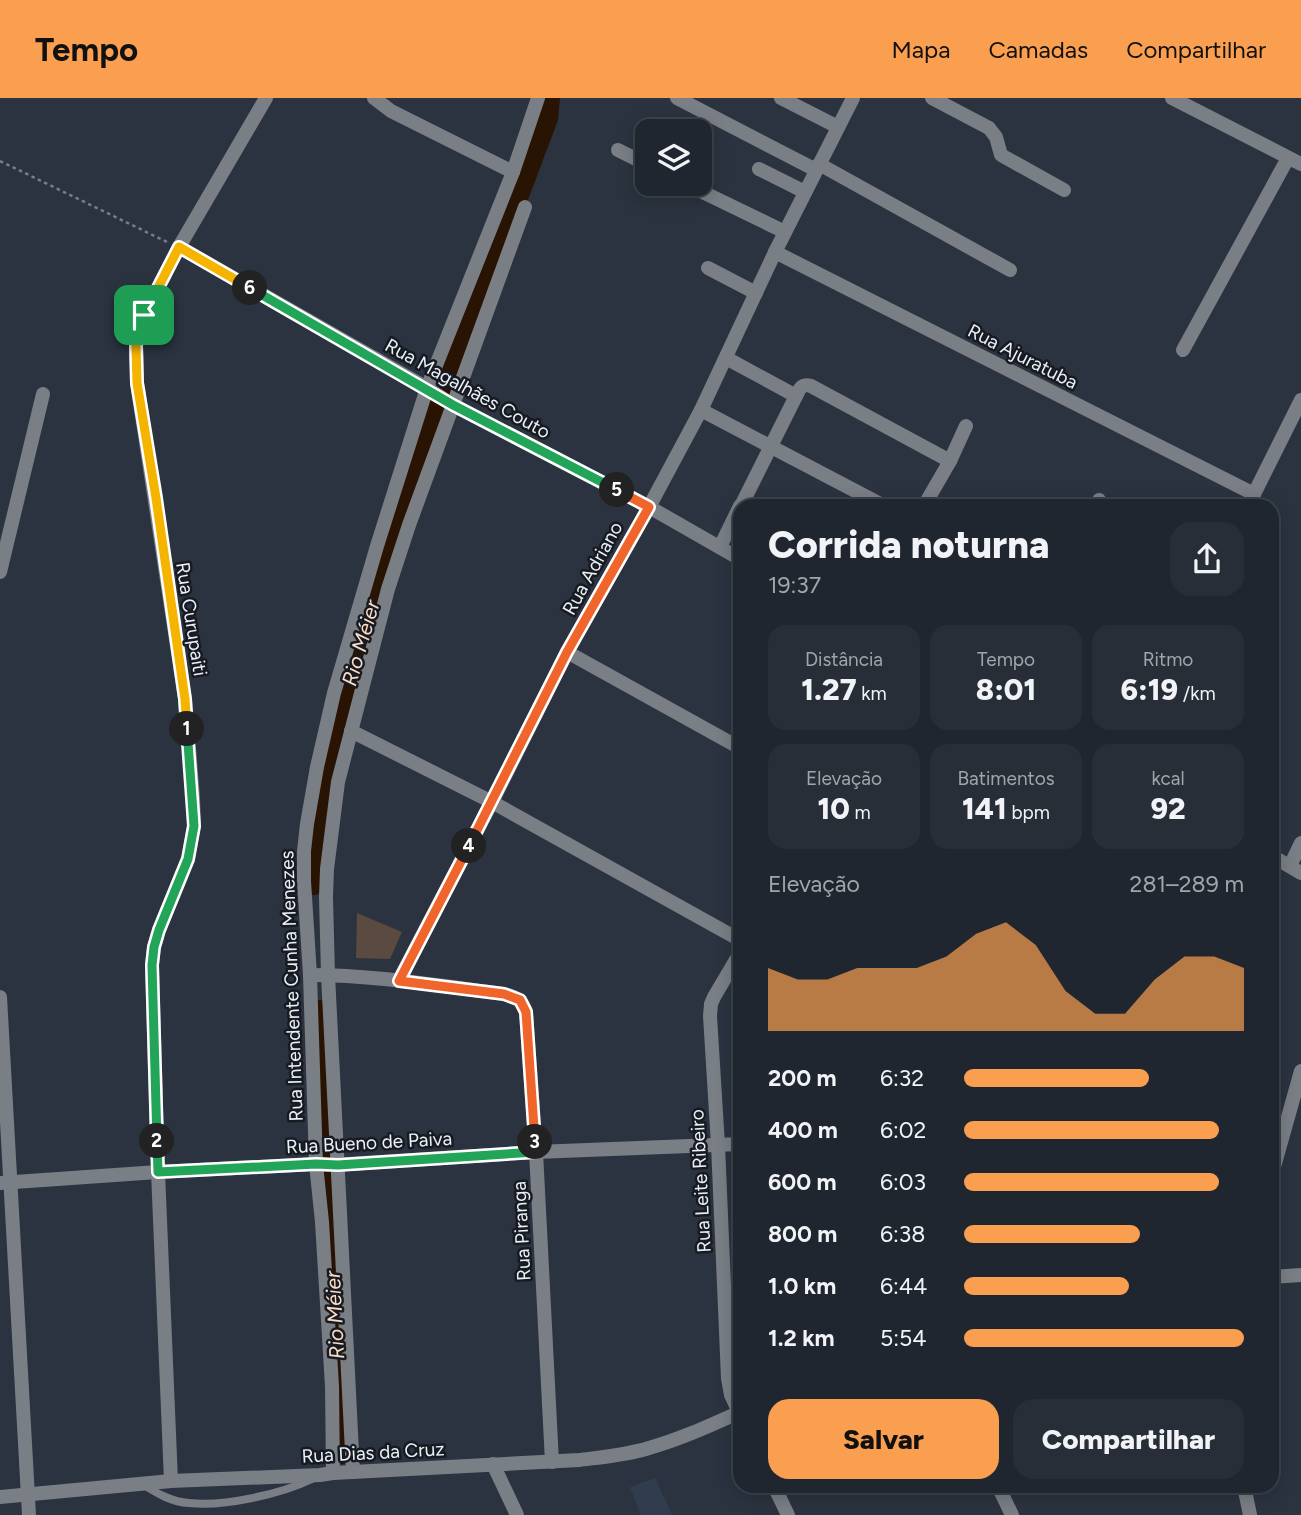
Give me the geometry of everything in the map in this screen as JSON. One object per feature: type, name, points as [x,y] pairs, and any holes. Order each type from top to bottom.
[{"type":"street","name":"Rua Curupaiti","points":[[171,1481],[158,1172],[153,956],[159,930],[188,859],[194,826],[185,699],[137,383],[136,345],[144,315],[179,247],[266,98]]},
{"type":"street","points":[[374,98],[390,111],[513,172]]},
{"type":"street","points":[[440,397],[538,98]]},
{"type":"street","points":[[677,98],[818,167],[1010,270]]},
{"type":"street","points":[[780,98],[838,127]]},
{"type":"street","name":"Rua Adriano","points":[[399,981],[567,652],[701,410],[775,252],[853,98]]},
{"type":"street","points":[[932,98],[989,128],[996,137],[1002,155],[1064,190]]},
{"type":"street","points":[[1172,98],[1294,161],[1184,350]]},
{"type":"street","points":[[618,150],[635,158]]},
{"type":"street","points":[[759,169],[805,192]]},
{"type":"street","points":[[711,196],[785,232]]},
{"type":"street","points":[[440,397],[525,207]]},
{"type":"street","name":"Rua Magalhães Couto","points":[[179,247],[440,397],[649,507],[733,555]]},
{"type":"street","name":"Rua Ajuratuba","points":[[775,252],[1249,499]]},
{"type":"street","points":[[708,268],[756,293]]},
{"type":"street","points":[[726,358],[796,396]]},
{"type":"street","points":[[744,499],[804,385],[811,386],[950,461]]},
{"type":"street","points":[[0,572],[44,394]]},
{"type":"street","name":"Rua Intendente Cunha Menezes","points":[[326,1474],[331,1373],[322,1222],[327,1165],[326,897],[329,841],[338,782],[392,576],[409,525],[440,397]]},
{"type":"street","name":"Rua Intendente Cunha Menezes","points":[[353,1472],[310,975],[304,851],[317,767],[334,693],[377,545],[440,397]]},
{"type":"street","points":[[1252,499],[1301,400]]},
{"type":"street","points":[[701,410],[870,499]]},
{"type":"street","points":[[929,499],[966,425]]},
{"type":"street","points":[[720,547],[733,520]]},
{"type":"street","points":[[567,652],[733,744]]},
{"type":"street","points":[[351,731],[492,802],[733,936]]},
{"type":"street","points":[[1279,860],[1295,869],[1301,843]]},
{"type":"street","name":"Rua Leite Ribeiro","points":[[733,965],[711,1004],[710,1016],[728,1378],[733,1397]]},
{"type":"street","points":[[310,975],[399,981]]},
{"type":"street","name":"Rua Piranga","points":[[399,981],[504,994],[520,1000],[526,1012],[552,1462]]},
{"type":"street","points":[[0,997],[5,1183],[29,1515]]},
{"type":"street","points":[[1279,1149],[1301,1071]]},
{"type":"street","name":"Rua Bueno de Paiva","points":[[5,1183],[158,1172],[733,1144]]},
{"type":"street","points":[[1279,1277],[1301,1275]]},
{"type":"street","name":"Rua Dias da Cruz","points":[[0,1497],[171,1481],[552,1462],[613,1456],[648,1448],[733,1415]]},
{"type":"street","points":[[493,1464],[517,1515]]},
{"type":"street","points":[[777,1493],[788,1515]]},
{"type":"street","points":[[1001,1493],[1012,1515]]},
{"type":"street","points":[[1245,1493],[1250,1515]]},
{"type":"lane","points":[[141,1484],[163,1497],[189,1503],[222,1503],[282,1490],[326,1474]]},
{"type":"path","points":[[0,161],[179,247]]},
{"type":"shaded area","points":[[357,913],[402,932],[390,959],[356,958]]},
{"type":"shaded area","points":[[655,1478],[672,1515],[641,1515],[630,1487]]},
{"type":"waterway","name":"Rio Méier","points":[[446,383],[546,118],[548,98]]},
{"type":"waterway","name":"Rio Méier","points":[[314,883],[322,798],[341,714],[384,564],[437,410]]},
{"type":"waterway","name":"Rio Méier","points":[[320,1012],[327,1150]]},
{"type":"waterway","name":"Rio Méier","points":[[328,1178],[342,1452]]},
{"type":"route","points":[[179,247],[453,405],[649,507],[567,652],[399,981],[504,994],[520,1000],[526,1012],[536,1152],[338,1165],[158,1172],[152,965],[159,930],[188,859],[194,826],[185,699],[137,383],[136,345],[144,315],[179,247]]}]
